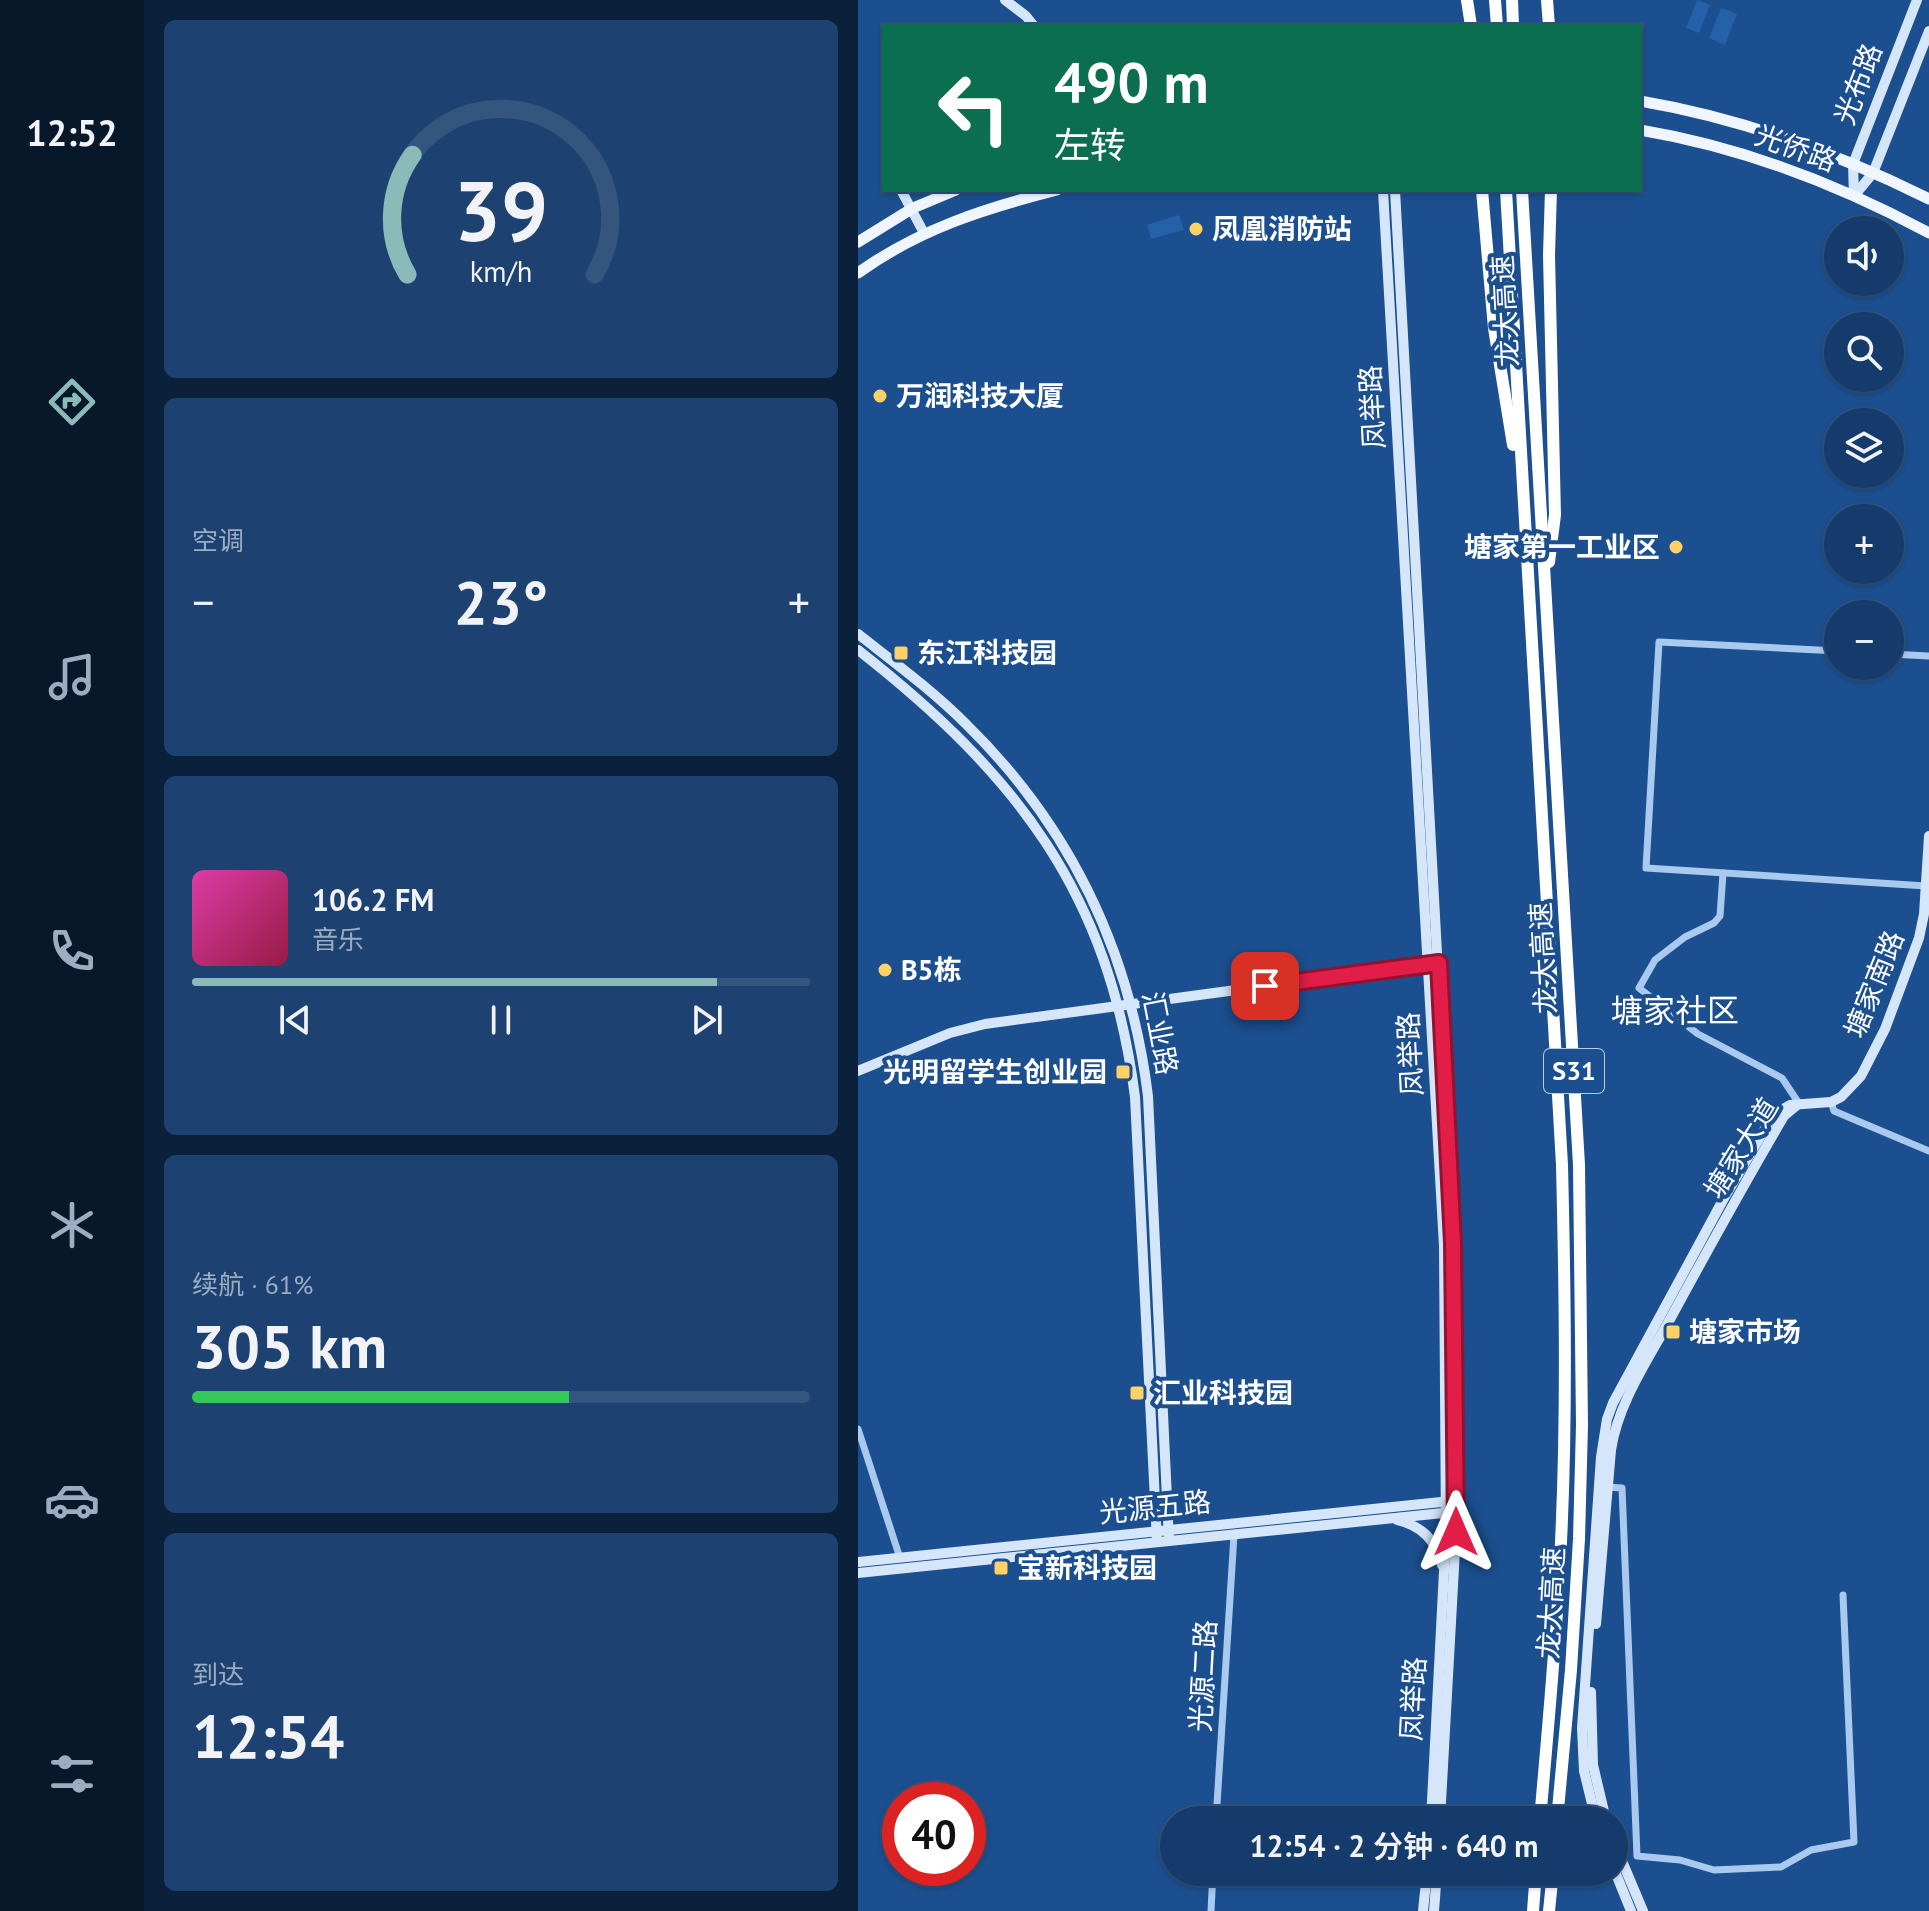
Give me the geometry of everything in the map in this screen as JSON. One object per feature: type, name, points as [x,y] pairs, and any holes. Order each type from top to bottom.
[{"type":"highway","points":[[1467,0],[1471,24]]},
{"type":"highway","points":[[1495,0],[1497,24]]},
{"type":"highway","points":[[1512,0],[1513,24]]},
{"type":"highway","points":[[1547,0],[1549,24]]},
{"type":"highway","points":[[1482,192],[1494,328],[1526,551]]},
{"type":"highway","name":"龙大高速","points":[[1506,192],[1562,1165],[1564,1417],[1554,1669],[1541,1806]]},
{"type":"highway","name":"龙大高速","points":[[1522,192],[1579,1165],[1582,1419],[1571,1670],[1558,1806]]},
{"type":"highway","points":[[1545,593],[1555,515],[1549,255],[1551,192]]},
{"type":"highway","points":[[1533,1911],[1535,1886]]},
{"type":"highway","points":[[1549,1911],[1552,1886]]},
{"type":"main road","name":"光侨路","points":[[1642,101],[1682,108],[1750,126],[1853,164],[1929,199]]},
{"type":"main road","name":"光侨路","points":[[1642,130],[1742,153],[1820,181],[1929,233]]},
{"type":"main road","points":[[858,242],[913,208],[951,192]]},
{"type":"main road","points":[[858,273],[924,233],[981,210],[1049,192]]},
{"type":"street","name":"光布路","points":[[1854,196],[1853,164],[1917,0]]},
{"type":"street","points":[[1013,2],[1032,24]]},
{"type":"street","name":"光布路","points":[[1854,196],[1873,173],[1929,31]]},
{"type":"street","points":[[902,192],[924,233]]},
{"type":"street","name":"凤举路","points":[[1383,192],[1453,1243],[1451,1507],[1440,1806]]},
{"type":"street","name":"凤举路","points":[[1395,192],[1434,963]]},
{"type":"street","name":"汇业路","points":[[858,634],[934,694],[1020,783],[1064,844],[1096,906],[1120,963],[1132,1004],[1148,1096],[1163,1536]]},
{"type":"street","points":[[1824,650],[1659,642],[1646,868],[1926,886]]},
{"type":"street","name":"汇业路","points":[[858,650],[958,734],[1010,792],[1058,862],[1084,911],[1107,967],[1119,1006],[1135,1097],[1163,1536]]},
{"type":"street","points":[[1904,655],[1929,656]]},
{"type":"street","name":"塘家南路","points":[[1831,1102],[1841,1097],[1861,1076],[1885,1029],[1919,938],[1929,836]]},
{"type":"street","points":[[1723,873],[1720,916],[1714,923],[1685,937],[1655,960],[1639,988],[1698,1034],[1782,1078],[1800,1105],[1831,1102],[1834,1111],[1929,1151]]},
{"type":"street","points":[[858,1071],[950,1033],[985,1024],[1434,963]]},
{"type":"street","name":"塘家大道","points":[[1603,1806],[1593,1765],[1591,1698],[1613,1436],[1636,1381],[1777,1128],[1784,1116],[1800,1105]]},
{"type":"street","name":"塘家大道","points":[[1593,1806],[1584,1771],[1582,1728],[1601,1457],[1607,1419],[1627,1376],[1723,1200],[1773,1115],[1784,1106],[1800,1105]]},
{"type":"street","points":[[858,1429],[900,1558]]},
{"type":"street","points":[[1607,1487],[1622,1488],[1637,1856]]},
{"type":"street","name":"凤举路","points":[[1432,1806],[1451,1507]]},
{"type":"street","name":"光源五路","points":[[858,1573],[1163,1536],[1234,1535],[1387,1519],[1451,1507]]},
{"type":"street","name":"光源五路","points":[[858,1562],[1451,1507]]},
{"type":"street","points":[[1387,1519],[1414,1525],[1427,1534],[1437,1549],[1444,1579]]},
{"type":"street","name":"光源二路","points":[[1217,1806],[1234,1535]]},
{"type":"street","points":[[1628,1857],[1680,1860],[1714,1870],[1781,1867],[1811,1850],[1854,1842],[1843,1595]]},
{"type":"street","points":[[1628,1875],[1643,1911]]},
{"type":"street","points":[[1211,1911],[1212,1886]]},
{"type":"street","points":[[1423,1911],[1426,1886]]},
{"type":"street","points":[[1434,1911],[1436,1886]]},
{"type":"street","points":[[1621,1886],[1631,1911]]},
{"type":"shaded area","points":[[1697,0],[1710,5],[1699,33],[1686,28]]},
{"type":"shaded area","points":[[1721,8],[1737,14],[1725,45],[1709,38]]},
{"type":"shaded area","points":[[1179,215],[1184,230],[1151,239],[1147,225]]},
{"type":"place","name":"凤凰消防站","points":[[1196,229]]},
{"type":"place","name":"万润科技大厦","points":[[880,396]]},
{"type":"place","name":"塘家第一工业区","points":[[1676,547]]},
{"type":"place","name":"东江科技园","points":[[901,653]]},
{"type":"place","name":"B5栋","points":[[885,970]]},
{"type":"place","name":"光明留学生创业园","points":[[1123,1072]]},
{"type":"place","name":"塘家市场","points":[[1673,1332]]},
{"type":"place","name":"汇业科技园","points":[[1137,1393]]},
{"type":"place","name":"宝新科技园","points":[[1001,1568]]},
{"type":"district","name":"塘家社区","points":[[1675,1011]]},
{"type":"route","points":[[1265,986],[1439,963],[1453,1243],[1456,1532]]}]
